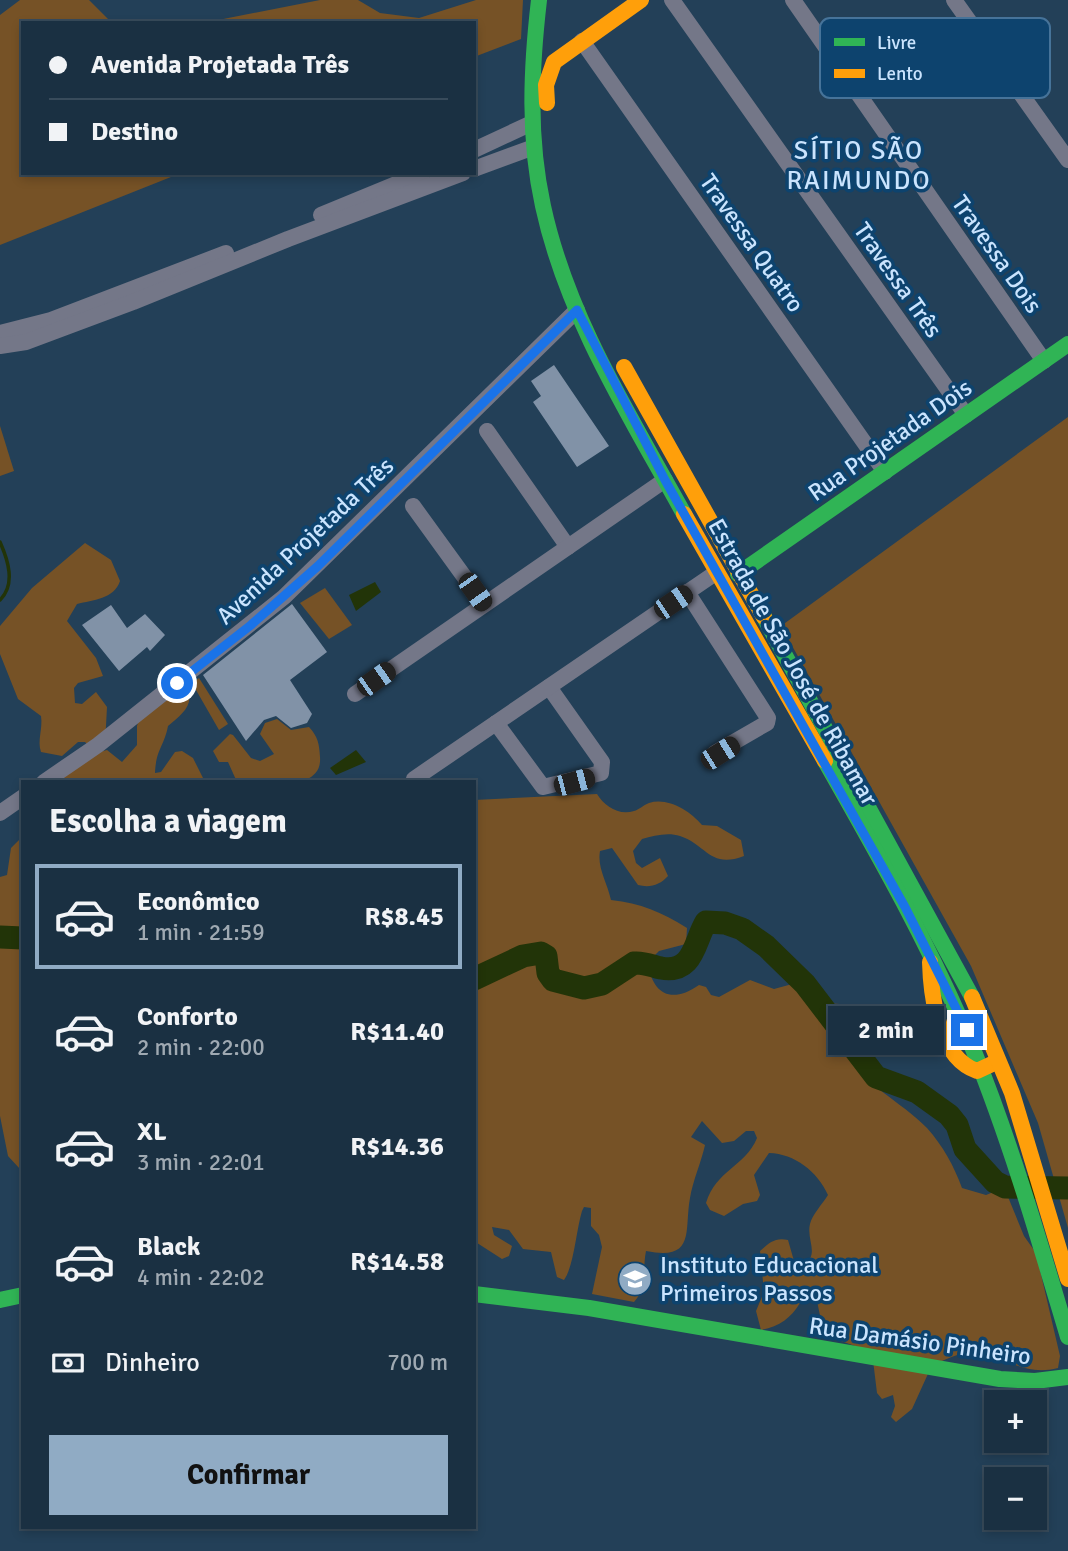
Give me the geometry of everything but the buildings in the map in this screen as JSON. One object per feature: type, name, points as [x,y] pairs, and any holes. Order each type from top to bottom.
[{"type":"main road","name":"Estrada de São José de Ribamar","points":[[539,0],[531,79],[534,147],[549,233],[577,310],[665,480],[930,954],[984,1070],[1068,1337]]},
{"type":"main road","points":[[552,0],[550,33],[553,43],[566,53]]},
{"type":"main road","points":[[604,331],[575,261],[553,165],[546,85],[554,62],[641,0]]},
{"type":"main road","name":"Rua Projetada Dois","points":[[738,574],[1068,344]]},
{"type":"main road","name":"Estrada de São José de Ribamar","points":[[616,352],[947,947],[997,1058],[1033,1160],[1068,1279]]},
{"type":"main road","points":[[930,954],[931,991],[953,1055],[966,1069],[984,1070],[997,1058]]},
{"type":"main road","name":"Rua Damásio Pinheiro","points":[[476,1294],[593,1310],[915,1366],[1032,1381],[1068,1377]]},
{"type":"main road","points":[[0,1300],[20,1296]]},
{"type":"street","name":"Travessa Três","points":[[672,0],[966,415]]},
{"type":"street","name":"Travessa Dois","points":[[793,0],[820,39]]},
{"type":"street","points":[[954,0],[967,18]]},
{"type":"street","name":"Travessa Quatro","points":[[583,41],[885,472]]},
{"type":"street","name":"Travessa Dois","points":[[861,98],[1044,361]]},
{"type":"street","points":[[1024,98],[1068,160]]},
{"type":"street","points":[[476,149],[532,123]]},
{"type":"street","points":[[476,168],[534,147]]},
{"type":"street","points":[[0,346],[26,342],[155,287],[390,194],[418,180],[450,175]]},
{"type":"street","points":[[0,332],[51,320],[155,287]]},
{"type":"street","name":"Avenida Projetada Três","points":[[47,780],[98,745],[284,597],[577,310]]},
{"type":"street","points":[[488,431],[568,547]]},
{"type":"street","points":[[355,694],[665,480]]},
{"type":"street","points":[[413,506],[484,604]]},
{"type":"street","points":[[414,779],[717,572]]},
{"type":"street","points":[[687,592],[768,718],[767,723],[715,753]]},
{"type":"street","points":[[496,723],[543,788],[601,773],[602,762],[549,687]]},
{"type":"street","points":[[0,813],[21,798]]},
{"type":"street","points":[[0,1289],[20,1296]]},
{"type":"shaded area","points":[[20,0],[89,0],[110,21],[21,21],[21,175],[176,175],[0,245],[0,15]]},
{"type":"shaded area","points":[[320,0],[358,0],[380,13],[419,18],[476,0],[523,0],[521,39],[476,56],[476,21],[213,21]]},
{"type":"shaded area","points":[[1068,417],[1068,1228],[1038,1123],[971,966],[781,626]]},
{"type":"shaded area","points":[[0,426],[14,471],[0,476]]},
{"type":"shaded area","points":[[85,543],[111,560],[120,581],[108,595],[77,604],[67,621],[96,658],[103,676],[78,683],[74,688],[75,703],[82,704],[96,692],[107,707],[105,744],[91,748],[85,742],[78,742],[62,756],[41,752],[41,716],[18,699],[0,654],[0,626],[32,588]]},
{"type":"shaded area","points":[[375,582],[381,592],[356,611],[349,595]]},
{"type":"shaded area","points":[[325,588],[352,625],[329,639],[300,603]]},
{"type":"shaded area","points":[[199,678],[228,724],[219,730],[192,683]]},
{"type":"shaded area","points":[[185,685],[189,703],[183,713],[168,726],[155,773],[161,772],[175,752],[182,751],[193,758],[204,780],[46,780],[89,755],[107,750],[122,762],[137,745],[137,726],[141,712]]},
{"type":"shaded area","points":[[277,719],[291,730],[309,727],[316,737],[320,757],[318,769],[312,777],[304,780],[236,780],[228,762],[219,762],[213,751],[230,734],[251,758],[260,761],[274,754],[260,734],[265,723]]},
{"type":"shaded area","points":[[356,750],[366,762],[336,775],[330,768]]},
{"type":"shaded area","points":[[597,794],[608,806],[623,812],[664,802],[685,810],[702,825],[717,826],[741,840],[744,856],[723,860],[680,836],[665,834],[642,839],[633,851],[636,863],[642,868],[660,858],[668,876],[651,886],[638,885],[612,848],[600,851],[601,869],[611,900],[650,909],[687,928],[686,944],[659,951],[648,962],[654,982],[659,989],[672,995],[689,991],[699,985],[706,987],[711,995],[719,997],[750,980],[774,989],[796,983],[808,989],[820,1005],[843,1004],[856,1012],[860,1017],[857,1038],[847,1049],[863,1074],[927,1128],[947,1156],[962,1188],[986,1195],[1001,1189],[1006,1192],[1024,1236],[1036,1253],[1060,1356],[1058,1368],[1034,1370],[973,1353],[952,1357],[932,1365],[912,1409],[896,1422],[891,1417],[895,1406],[893,1395],[882,1399],[877,1393],[872,1352],[824,1335],[817,1301],[800,1303],[784,1321],[761,1330],[756,1311],[764,1292],[760,1251],[776,1240],[788,1240],[794,1261],[802,1265],[808,1261],[812,1252],[810,1224],[828,1195],[818,1178],[804,1165],[788,1157],[769,1153],[754,1175],[760,1195],[757,1201],[743,1204],[724,1216],[710,1210],[706,1203],[716,1183],[752,1148],[757,1138],[754,1131],[746,1131],[734,1141],[722,1143],[702,1121],[691,1137],[705,1145],[691,1191],[684,1241],[673,1252],[646,1251],[643,1284],[634,1302],[592,1294],[602,1247],[599,1235],[591,1226],[591,1208],[584,1207],[582,1211],[573,1257],[564,1280],[557,1277],[551,1252],[523,1249],[509,1230],[492,1227],[494,1235],[512,1246],[509,1256],[502,1259],[476,1242],[476,800]]},
{"type":"shaded area","points":[[21,838],[21,1169],[8,1156],[0,1116],[0,877],[7,875],[11,848]]},
{"type":"waterway","points":[[0,542],[9,572],[8,587],[0,600]]},
{"type":"waterway","points":[[476,978],[523,956],[541,953],[546,956],[548,973],[553,980],[584,988],[602,984],[634,963],[672,969],[680,966],[691,955],[706,922],[725,923],[742,929],[766,946],[805,984],[876,1077],[917,1092],[949,1115],[957,1125],[965,1149],[995,1182],[1005,1187],[1068,1188]]},
{"type":"waterway","points":[[0,937],[21,938]]},
{"type":"traffic: fast","points":[[539,0],[534,52],[533,129],[538,180],[554,247],[568,287],[602,365],[684,514]]},
{"type":"traffic: fast","points":[[738,574],[1068,344]]},
{"type":"traffic: fast","points":[[764,617],[972,997]]},
{"type":"traffic: fast","points":[[825,761],[922,938],[973,1049],[1012,1156],[1068,1337]]},
{"type":"traffic: fast","points":[[476,1294],[589,1308],[1000,1379],[1035,1381],[1068,1377]]},
{"type":"traffic: fast","points":[[0,1300],[21,1295]]},
{"type":"traffic: slow","points":[[547,103],[546,85],[554,62],[641,0]]},
{"type":"traffic: slow","points":[[624,367],[764,617]]},
{"type":"traffic: slow","points":[[684,514],[825,761]]},
{"type":"traffic: slow","points":[[930,962],[935,1009],[954,1054],[977,1071],[992,1064]]},
{"type":"traffic: slow","points":[[972,997],[1012,1093],[1068,1279]]},
{"type":"place","name":"Instituto Educacional Primeiros Passos","points":[[635,1279]]},
{"type":"district","name":"SÍTIO SÃO RAIMUNDO","points":[[859,166]]},
{"type":"route","points":[[177,683],[251,625],[318,566],[577,310],[665,480],[905,907],[967,1030]]}]
